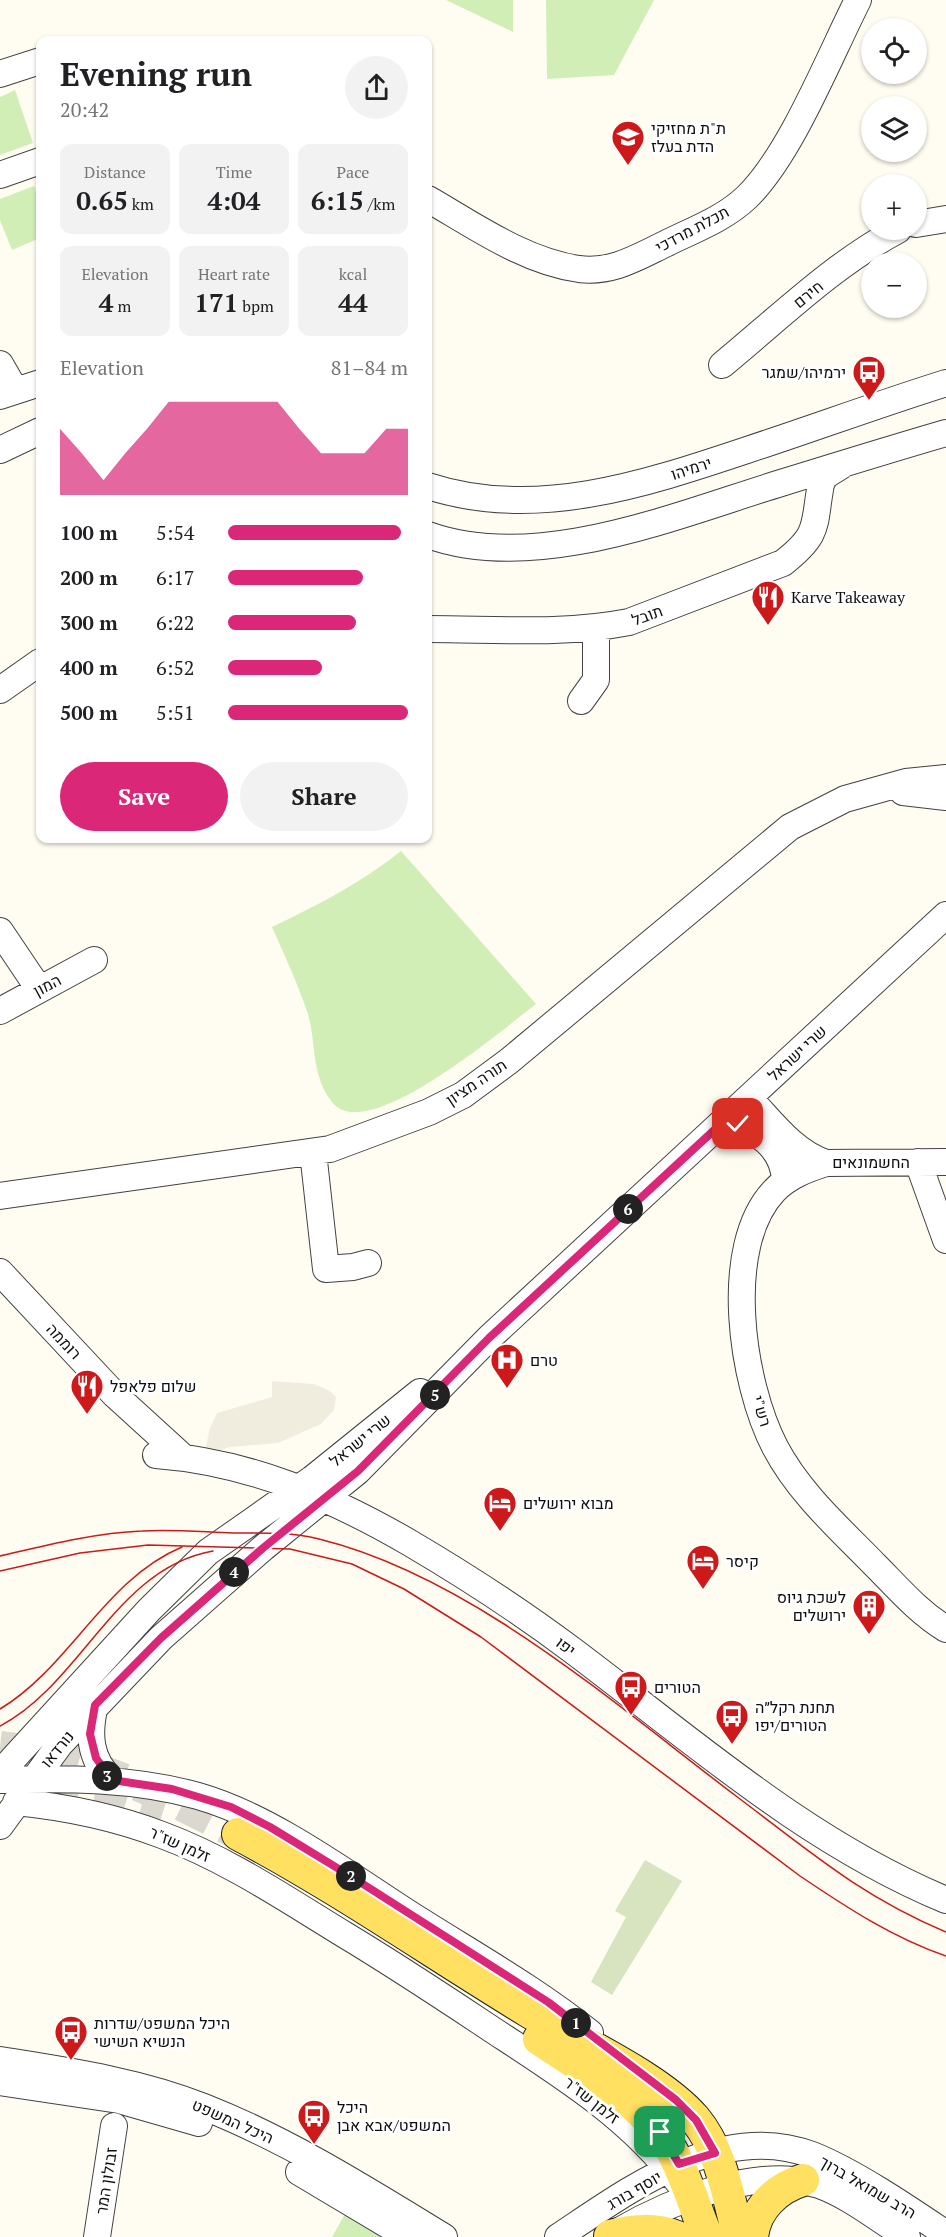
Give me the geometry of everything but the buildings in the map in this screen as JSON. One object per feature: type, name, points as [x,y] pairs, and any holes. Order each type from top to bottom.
[{"type":"main road","name":"זלמן שז\"ר","points":[[706,2237],[690,2198],[653,2124],[616,2092],[234,1841],[354,1900],[527,2011],[676,2100],[696,2120],[715,2153],[739,2237]]},
{"type":"main road","points":[[752,2237],[757,2219],[768,2201],[790,2184],[803,2180]]},
{"type":"main road","points":[[609,2236],[640,2230],[655,2231],[677,2237]]},
{"type":"street","name":"תכלת מרדכי","points":[[432,201],[518,250],[553,262],[578,268],[602,270],[623,265],[725,215],[747,197],[777,158],[858,0]]},
{"type":"street","points":[[0,74],[36,62]]},
{"type":"street","points":[[0,175],[36,162]]},
{"type":"street","points":[[927,222],[946,219]]},
{"type":"street","name":"חירם","points":[[722,364],[845,264],[879,240]]},
{"type":"street","points":[[0,363],[7,393],[36,383]]},
{"type":"street","name":"ירמיהו","points":[[432,487],[502,500],[538,500],[603,492],[666,477],[946,383]]},
{"type":"street","points":[[0,450],[36,433]]},
{"type":"street","points":[[432,537],[462,544],[492,546],[583,542],[946,433]]},
{"type":"street","name":"תובל","points":[[432,629],[596,628],[629,622],[783,563],[802,548],[814,531],[825,476],[841,466]]},
{"type":"street","points":[[783,482],[810,486],[818,502]]},
{"type":"street","points":[[582,702],[596,680],[596,628]]},
{"type":"street","points":[[0,690],[36,665]]},
{"type":"street","name":"תורה מציון","points":[[0,1196],[313,1152],[429,1112],[463,1095],[509,1061],[790,827],[822,809],[873,791],[906,782],[946,778]]},
{"type":"street","name":"תורה מציון","points":[[873,791],[946,797]]},
{"type":"street","name":"שרי ישראל","points":[[307,1497],[489,1338],[946,915]]},
{"type":"street","points":[[0,931],[39,989]]},
{"type":"street","name":"המון","points":[[0,1011],[94,960]]},
{"type":"street","name":"החשמונאים","points":[[749,1098],[794,1146],[826,1163],[946,1162]]},
{"type":"street","points":[[724,1121],[749,1129],[769,1143],[782,1163],[785,1180]]},
{"type":"street","points":[[313,1152],[326,1269],[368,1263]]},
{"type":"street","points":[[918,1162],[946,1240]]},
{"type":"street","name":"רש\"י","points":[[826,1163],[785,1180],[773,1192],[753,1227],[745,1257],[742,1283],[747,1355],[766,1426],[789,1469],[828,1517],[919,1610],[946,1629]]},
{"type":"street","name":"רוממה","points":[[0,1272],[115,1395],[183,1457]]},
{"type":"street","name":"שרי ישראל","points":[[307,1497],[358,1471],[489,1338]]},
{"type":"street","name":"יפו","points":[[156,1455],[183,1457],[248,1470],[307,1497],[377,1524],[535,1622],[761,1794],[807,1826],[879,1868],[946,1900]]},
{"type":"street","points":[[358,1471],[357,1486],[360,1501],[377,1524]]},
{"type":"street","name":"נורדאו","points":[[0,1826],[33,1779],[95,1705],[195,1606],[263,1548],[307,1497]]},
{"type":"street","name":"נורדאו","points":[[0,1773],[149,1610],[201,1558],[307,1497]]},
{"type":"street","points":[[95,1705],[91,1726],[93,1750],[101,1769],[112,1780]]},
{"type":"street","name":"זלמן שז\"ר","points":[[0,1780],[112,1780],[172,1789],[231,1807],[270,1827],[548,2002],[651,2083]]},
{"type":"street","name":"זלמן שז\"ר","points":[[16,1802],[70,1809],[128,1823],[184,1844],[240,1873],[404,1970],[548,2067],[615,2116],[674,2167]]},
{"type":"street","name":"היכל המשפט","points":[[0,2060],[118,2080],[203,2106],[248,2125],[444,2237]]},
{"type":"street","name":"היכל המשפט","points":[[0,2082],[119,2100],[184,2117],[258,2149],[408,2237]]},
{"type":"street","name":"זבולון המר","points":[[97,2237],[114,2126]]},
{"type":"street","name":"הרב שמואל ברוך","points":[[715,2153],[763,2146],[811,2154],[846,2172],[946,2234]]},
{"type":"street","name":"יוסף בורג","points":[[558,2237],[611,2202],[674,2167],[715,2153]]},
{"type":"street","name":"הרב שמואל ברוך","points":[[690,2198],[726,2188],[778,2179],[803,2180],[842,2196],[907,2237]]},
{"type":"street","name":"יוסף בורג","points":[[609,2236],[642,2217],[690,2198]]},
{"type":"green space","points":[[446,0],[513,0],[513,32]]},
{"type":"green space","points":[[546,0],[654,0],[614,75],[547,79]]},
{"type":"green space","points":[[15,90],[33,143],[0,155],[0,97]]},
{"type":"green space","points":[[34,186],[36,240],[12,250],[0,220],[0,199]]},
{"type":"green space","points":[[401,851],[536,1004],[435,1079],[403,1097],[374,1109],[349,1112],[332,1102],[320,1080],[307,1011],[272,927],[339,893]]},
{"type":"green space","points":[[645,1860],[682,1881],[612,1995],[591,1982],[626,1917],[615,1911]]},
{"type":"green space","points":[[345,2214],[389,2237],[332,2237]]},
{"type":"shaded area","points":[[272,1381],[314,1384],[330,1391],[336,1397],[334,1410],[321,1424],[278,1443],[230,1447],[204,1455],[210,1428],[217,1413],[272,1397]]},
{"type":"tunnel","points":[[0,1747],[32,1752],[93,1768],[152,1791],[238,1834]]},
{"type":"tunnel","points":[[48,1784],[101,1796],[162,1815]]},
{"type":"tram line","points":[[0,1556],[88,1537],[165,1530],[298,1535],[319,1539],[375,1557],[431,1582],[485,1612],[538,1646],[836,1871],[887,1903],[946,1932]]},
{"type":"tram line","points":[[0,1571],[80,1553],[148,1545],[290,1549],[352,1564],[404,1589],[481,1637],[817,1888],[889,1931],[946,1956]]},
{"type":"tram line","points":[[0,1709],[25,1691],[47,1670],[131,1580],[155,1561],[182,1547]]},
{"type":"tram line","points":[[0,1726],[29,1707],[54,1683],[101,1629],[150,1579],[179,1562],[213,1551]]},
{"type":"place","name":"ת\"ת מחזיקי הדת בעלז","points":[[628,166]]},
{"type":"place","name":"ירמיהו/שמגר","points":[[869,401]]},
{"type":"place","name":"Karve Takeaway","points":[[768,626]]},
{"type":"place","name":"טרם","points":[[507,1389]]},
{"type":"place","name":"שלום פלאפל","points":[[87,1415]]},
{"type":"place","name":"מבוא ירושלים","points":[[500,1532]]},
{"type":"place","name":"קיסר","points":[[703,1590]]},
{"type":"place","name":"לשכת גיוס ירושלים","points":[[869,1635]]},
{"type":"place","name":"הטורים","points":[[631,1716]]},
{"type":"place","name":"תחנת רקל״ה הטורים/יפו","points":[[732,1745]]},
{"type":"place","name":"היכל המשפט/שדרות הנשיא השישי","points":[[71,2061]]},
{"type":"place","name":"היכל המשפט/אבא אבן","points":[[314,2145]]},
{"type":"route","points":[[660,2132],[679,2164],[715,2153],[702,2127],[686,2109],[579,2025],[548,2002],[352,1877],[270,1827],[231,1807],[172,1789],[112,1780],[101,1769],[93,1752],[91,1726],[95,1705],[161,1638],[234,1572],[358,1471],[420,1411],[489,1338],[724,1121],[738,1124]]}]
